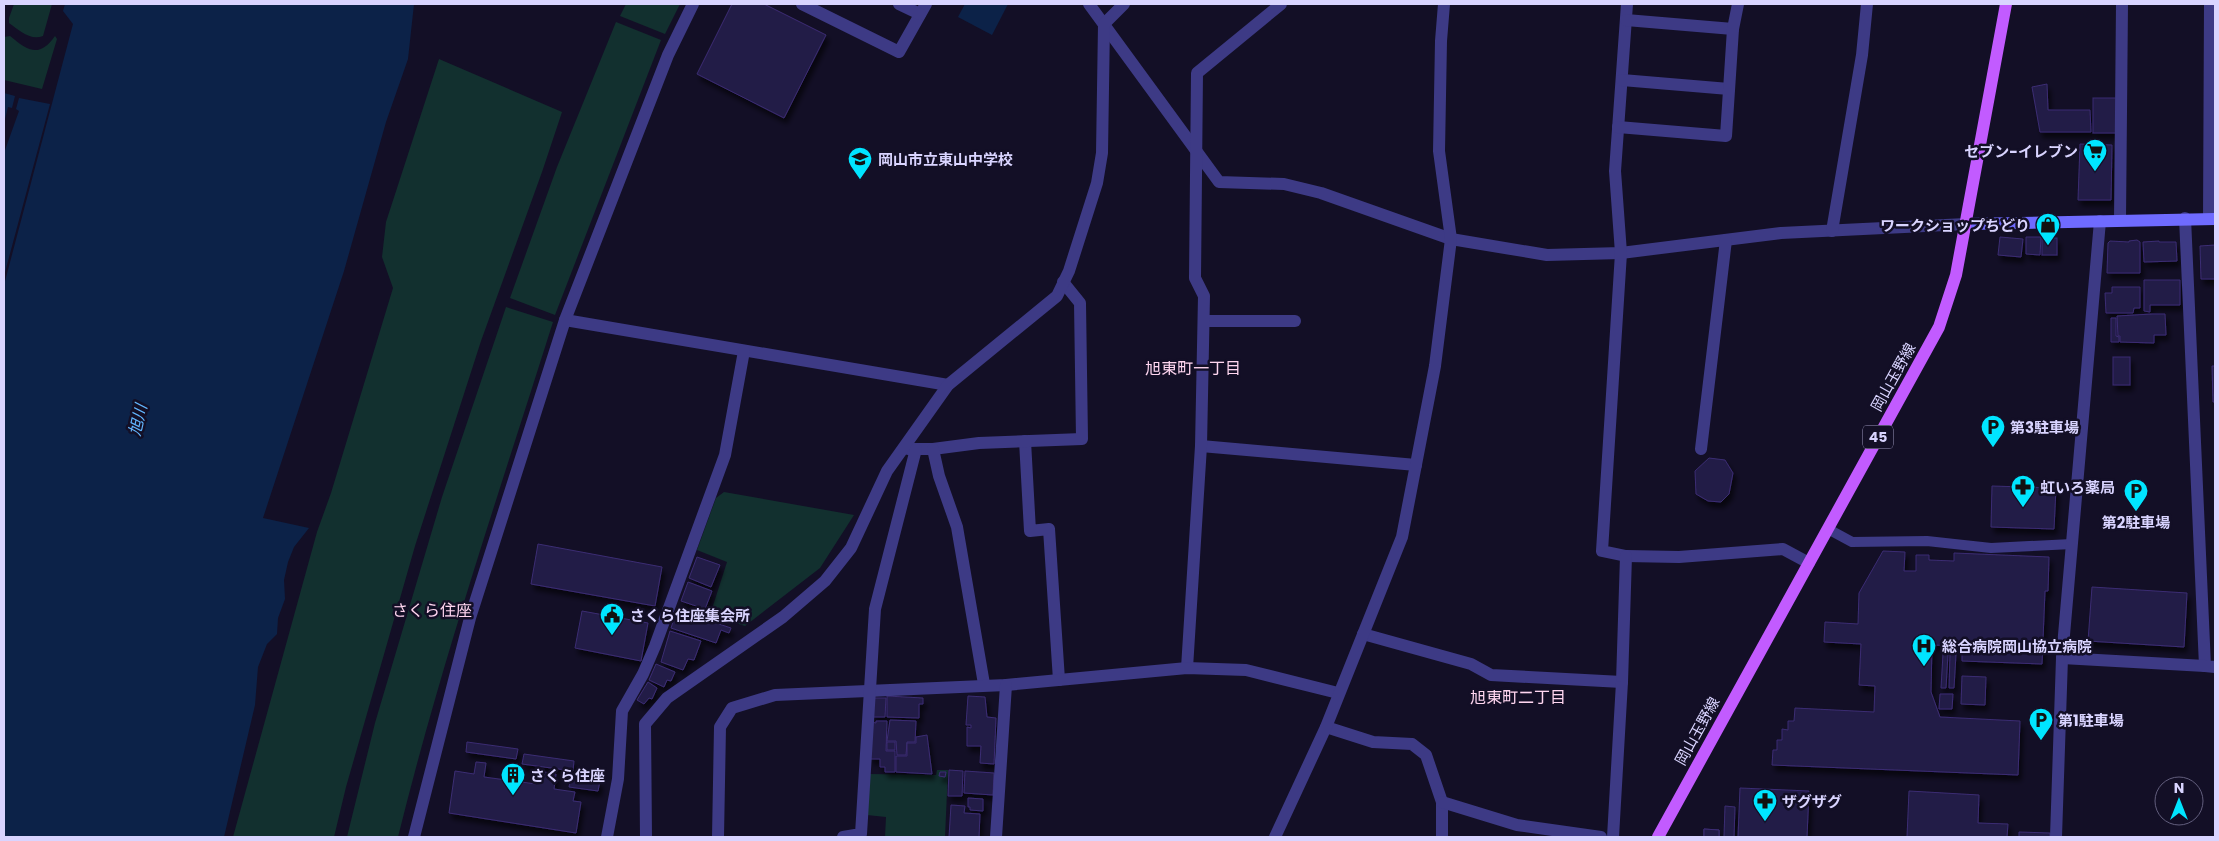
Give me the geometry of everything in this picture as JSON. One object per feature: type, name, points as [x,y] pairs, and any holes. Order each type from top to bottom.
[{"type":"main road","name":"岡山玉野線","points":[[1658,837],[1939,327],[1956,275],[2006,4]]},
{"type":"street","points":[[414,837],[470,618],[565,320],[668,55],[693,4]]},
{"type":"street","points":[[802,4],[899,52],[923,9],[899,4]]},
{"type":"street","points":[[1088,4],[1219,182],[1284,184],[1321,192],[1451,239],[1547,255],[1621,253],[1726,240],[1832,230],[2100,220],[2212,219],[2210,4]]},
{"type":"street","points":[[646,837],[644,724],[666,698],[783,617],[825,581],[850,548],[887,470],[909,449],[948,386],[1057,296],[1069,271],[1097,183],[1102,153],[1104,24],[1124,4]]},
{"type":"street","points":[[1187,668],[1201,446],[1204,322],[1204,296],[1195,278],[1197,73],[1281,4]]},
{"type":"street","points":[[1275,837],[1326,727],[1402,536],[1435,366],[1451,239],[1439,151],[1441,41],[1444,4]]},
{"type":"street","points":[[1627,4],[1615,171],[1621,253],[1602,551],[1626,556],[1679,557],[1783,549],[1809,563]]},
{"type":"street","points":[[1618,127],[1726,136],[1733,29],[1738,4]]},
{"type":"street","points":[[1832,230],[1862,55],[1868,4]]},
{"type":"street","points":[[2120,220],[2122,4]]},
{"type":"street","points":[[1626,20],[1733,29]]},
{"type":"street","points":[[1622,80],[1729,90]]},
{"type":"street","points":[[2062,658],[2210,667],[2185,218]]},
{"type":"street","points":[[2056,837],[2062,658],[2100,220]]},
{"type":"street","points":[[1701,449],[1726,240]]},
{"type":"street","points":[[909,449],[933,449],[979,443],[1082,439],[1080,303],[1063,282]]},
{"type":"street","points":[[565,320],[948,386]]},
{"type":"street","points":[[1204,322],[1296,322]]},
{"type":"street","points":[[607,837],[618,779],[622,711],[655,646],[725,455],[744,351]]},
{"type":"street","points":[[1025,441],[1030,531],[1049,529],[1059,680]]},
{"type":"street","points":[[1201,446],[1416,465]]},
{"type":"street","points":[[843,837],[861,834],[875,609],[909,449]]},
{"type":"street","points":[[933,449],[938,476],[957,526],[984,684]]},
{"type":"street","points":[[1613,837],[1622,682],[1626,556]]},
{"type":"street","points":[[1363,634],[1472,664],[1492,675],[1622,682]]},
{"type":"street","points":[[718,837],[720,727],[732,708],[775,695],[1006,684],[1187,668],[1246,670],[1338,693]]},
{"type":"street","points":[[996,837],[1006,684]]},
{"type":"street","points":[[1326,727],[1373,742],[1412,744],[1426,756],[1442,802],[1442,837]]},
{"type":"street","points":[[1442,802],[1517,825],[1601,837]]},
{"type":"lane","points":[[1828,529],[1852,542],[1927,541],[1991,548],[2072,544]]},
{"type":"green space","points":[[14,4],[52,4],[43,36],[29,36],[9,23]]},
{"type":"green space","points":[[626,4],[680,4],[665,34],[620,16]]},
{"type":"green space","points":[[616,22],[661,40],[555,315],[510,298],[557,167]]},
{"type":"green space","points":[[10,36],[33,50],[44,48],[55,36],[57,39],[42,89],[4,80],[4,37]]},
{"type":"green space","points":[[439,59],[562,112],[481,341],[415,546],[346,787],[334,837],[233,837],[317,532],[331,493],[393,288],[382,257],[386,222]]},
{"type":"green space","points":[[506,307],[553,322],[452,643],[398,837],[347,837],[375,723],[442,497]]},
{"type":"green space","points":[[724,492],[854,515],[820,568],[745,626],[710,615],[727,562],[697,550],[716,498]]},
{"type":"green space","points":[[937,770],[948,770],[945,837],[885,837],[886,817],[867,815],[869,774],[936,775]]},
{"type":"water","name":"旭川","points":[[65,4],[414,4],[408,59],[386,122],[344,271],[263,518],[309,528],[294,547],[288,562],[284,580],[285,599],[278,618],[277,634],[267,644],[258,667],[255,705],[224,837],[4,837],[4,285],[73,24],[63,11]]},
{"type":"water","points":[[965,4],[1008,4],[992,35],[958,17]]},
{"type":"water","points":[[4,93],[15,96],[12,108],[8,107],[4,123]]},
{"type":"water","points":[[19,98],[50,104],[4,276],[4,153],[19,111],[16,109]]},
{"type":"building","points":[[732,4],[764,4],[826,35],[784,118],[697,74]]},
{"type":"building","points":[[2047,84],[2048,110],[2090,110],[2091,132],[2040,132],[2032,87]]},
{"type":"building","points":[[2093,98],[2117,98],[2117,133],[2093,133]]},
{"type":"building","name":"セブン-イレブン","points":[[2080,144],[2112,145],[2111,200],[2078,200]]},
{"type":"building","points":[[2000,237],[2023,239],[2021,257],[1998,255]]},
{"type":"building","points":[[2026,237],[2041,237],[2040,255],[2026,254]]},
{"type":"building","points":[[2042,238],[2057,238],[2057,255],[2042,255]]},
{"type":"building","points":[[2137,240],[2140,242],[2140,273],[2107,273],[2108,243],[2110,241],[2129,242]]},
{"type":"building","points":[[2143,242],[2176,242],[2177,261],[2144,262]]},
{"type":"building","points":[[2215,245],[2215,279],[2201,279],[2200,246]]},
{"type":"building","points":[[2144,280],[2180,280],[2180,305],[2150,305],[2150,312],[2144,311]]},
{"type":"building","points":[[2112,287],[2140,287],[2140,308],[2134,308],[2133,313],[2106,313],[2105,293],[2112,293]]},
{"type":"building","points":[[2165,314],[2166,335],[2154,335],[2154,343],[2120,342],[2117,316]]},
{"type":"building","points":[[2111,318],[2116,318],[2116,336],[2119,337],[2119,342],[2111,342]]},
{"type":"building","points":[[2113,357],[2130,357],[2130,385],[2113,385]]},
{"type":"building","points":[[2212,366],[2215,366],[2215,402],[2213,402]]},
{"type":"building","points":[[1709,458],[1725,460],[1733,473],[1729,494],[1721,502],[1708,501],[1696,494],[1695,471]]},
{"type":"building","name":"虹いろ薬局","points":[[1992,486],[2056,488],[2054,529],[1991,527]]},
{"type":"building","points":[[538,544],[662,567],[655,606],[531,584]]},
{"type":"building","points":[[1883,551],[1905,552],[1904,571],[1916,571],[1916,555],[1929,555],[1929,560],[1954,561],[1954,553],[2049,557],[2048,591],[2045,591],[2042,664],[1962,661],[1962,646],[1932,645],[1931,692],[1940,717],[2020,721],[2018,775],[1772,765],[1773,750],[1777,750],[1777,740],[1782,740],[1782,729],[1788,730],[1788,721],[1794,721],[1795,708],[1874,712],[1875,686],[1859,685],[1861,644],[1824,642],[1825,622],[1858,624],[1859,593]]},
{"type":"building","points":[[697,557],[720,565],[711,587],[689,578]]},
{"type":"building","points":[[688,582],[712,591],[705,609],[681,601]]},
{"type":"building","points":[[2092,587],[2187,593],[2184,647],[2088,641]]},
{"type":"building","points":[[677,610],[731,628],[729,633],[721,630],[716,643],[671,628]]},
{"type":"building","name":"さくら住座集会所","points":[[582,611],[648,623],[641,661],[575,648]]},
{"type":"building","points":[[670,631],[701,641],[694,660],[688,659],[683,670],[661,662]]},
{"type":"building","points":[[1943,654],[1948,654],[1946,688],[1941,688]]},
{"type":"building","points":[[1950,654],[1956,654],[1954,688],[1949,688]]},
{"type":"building","points":[[656,664],[675,672],[671,681],[667,680],[664,687],[649,680]]},
{"type":"building","points":[[1962,676],[1986,677],[1985,705],[1961,704]]},
{"type":"building","points":[[648,682],[657,688],[652,699],[649,698],[644,704],[637,700]]},
{"type":"building","points":[[1940,694],[1953,694],[1952,709],[1939,709]]},
{"type":"building","points":[[887,696],[923,698],[923,704],[919,704],[919,718],[887,717]]},
{"type":"building","points":[[968,696],[985,697],[987,717],[996,718],[994,764],[980,763],[981,746],[967,746],[967,727],[971,728],[971,725],[966,725]]},
{"type":"building","points":[[873,698],[886,698],[885,717],[873,717]]},
{"type":"building","points":[[890,720],[916,721],[915,742],[907,742],[906,755],[897,755],[896,741],[887,741]]},
{"type":"building","points":[[876,721],[887,721],[886,751],[895,751],[895,772],[885,772],[885,767],[880,767],[880,759],[870,759],[871,722],[876,723]]},
{"type":"building","points":[[927,735],[932,774],[896,772],[896,756],[907,756],[907,743],[916,743],[916,737]]},
{"type":"building","points":[[467,742],[518,749],[516,759],[466,752]]},
{"type":"building","points":[[887,742],[895,742],[895,750],[887,750]]},
{"type":"building","points":[[524,754],[574,761],[573,771],[522,764]]},
{"type":"building","name":"さくら住座","points":[[476,762],[486,763],[484,777],[536,784],[538,771],[556,774],[554,789],[575,792],[573,801],[581,802],[576,833],[449,813],[455,771],[474,774]]},
{"type":"building","points":[[949,770],[963,771],[962,796],[948,796]]},
{"type":"building","points":[[965,771],[994,773],[993,795],[964,793]]},
{"type":"building","points":[[940,772],[946,772],[945,777],[939,776]]},
{"type":"building","points":[[571,776],[600,781],[598,791],[569,787]]},
{"type":"building","points":[[1740,788],[1809,791],[1807,837],[1738,837]]},
{"type":"building","points":[[1909,791],[1979,795],[1978,823],[2008,824],[2007,837],[1907,837]]},
{"type":"building","points":[[968,798],[983,799],[983,811],[970,810]]},
{"type":"building","points":[[951,805],[965,806],[964,813],[980,814],[979,837],[949,837]]},
{"type":"building","points":[[1725,806],[1735,807],[1734,837],[1724,837]]},
{"type":"building","points":[[1704,829],[1719,830],[1719,837],[1704,837]]},
{"type":"building","points":[[1704,829],[1719,830],[1719,837],[1704,837]]},
{"type":"building","points":[[2019,832],[2050,833],[2050,837],[2019,837]]},
{"type":"place","name":"セブン-イレブン","points":[[2095,172]]},
{"type":"place","name":"岡山市立東山中学校","points":[[860,180]]},
{"type":"place","name":"ワークショップちどり","points":[[2048,246]]},
{"type":"place","name":"第3駐車場","points":[[1993,448]]},
{"type":"place","name":"虹いろ薬局","points":[[2023,508]]},
{"type":"place","name":"第2駐車場","points":[[2136,512]]},
{"type":"place","name":"さくら住座集会所","points":[[612,636]]},
{"type":"place","name":"総合病院岡山協立病院","points":[[1924,667]]},
{"type":"place","name":"第1駐車場","points":[[2041,741]]},
{"type":"place","name":"さくら住座","points":[[513,796]]},
{"type":"place","name":"ザグザグ","points":[[1765,822]]},
{"type":"district","name":"旭東町一丁目","points":[[1193,368]]},
{"type":"district","name":"さくら住座","points":[[432,610]]},
{"type":"district","name":"旭東町二丁目","points":[[1518,697]]}]
